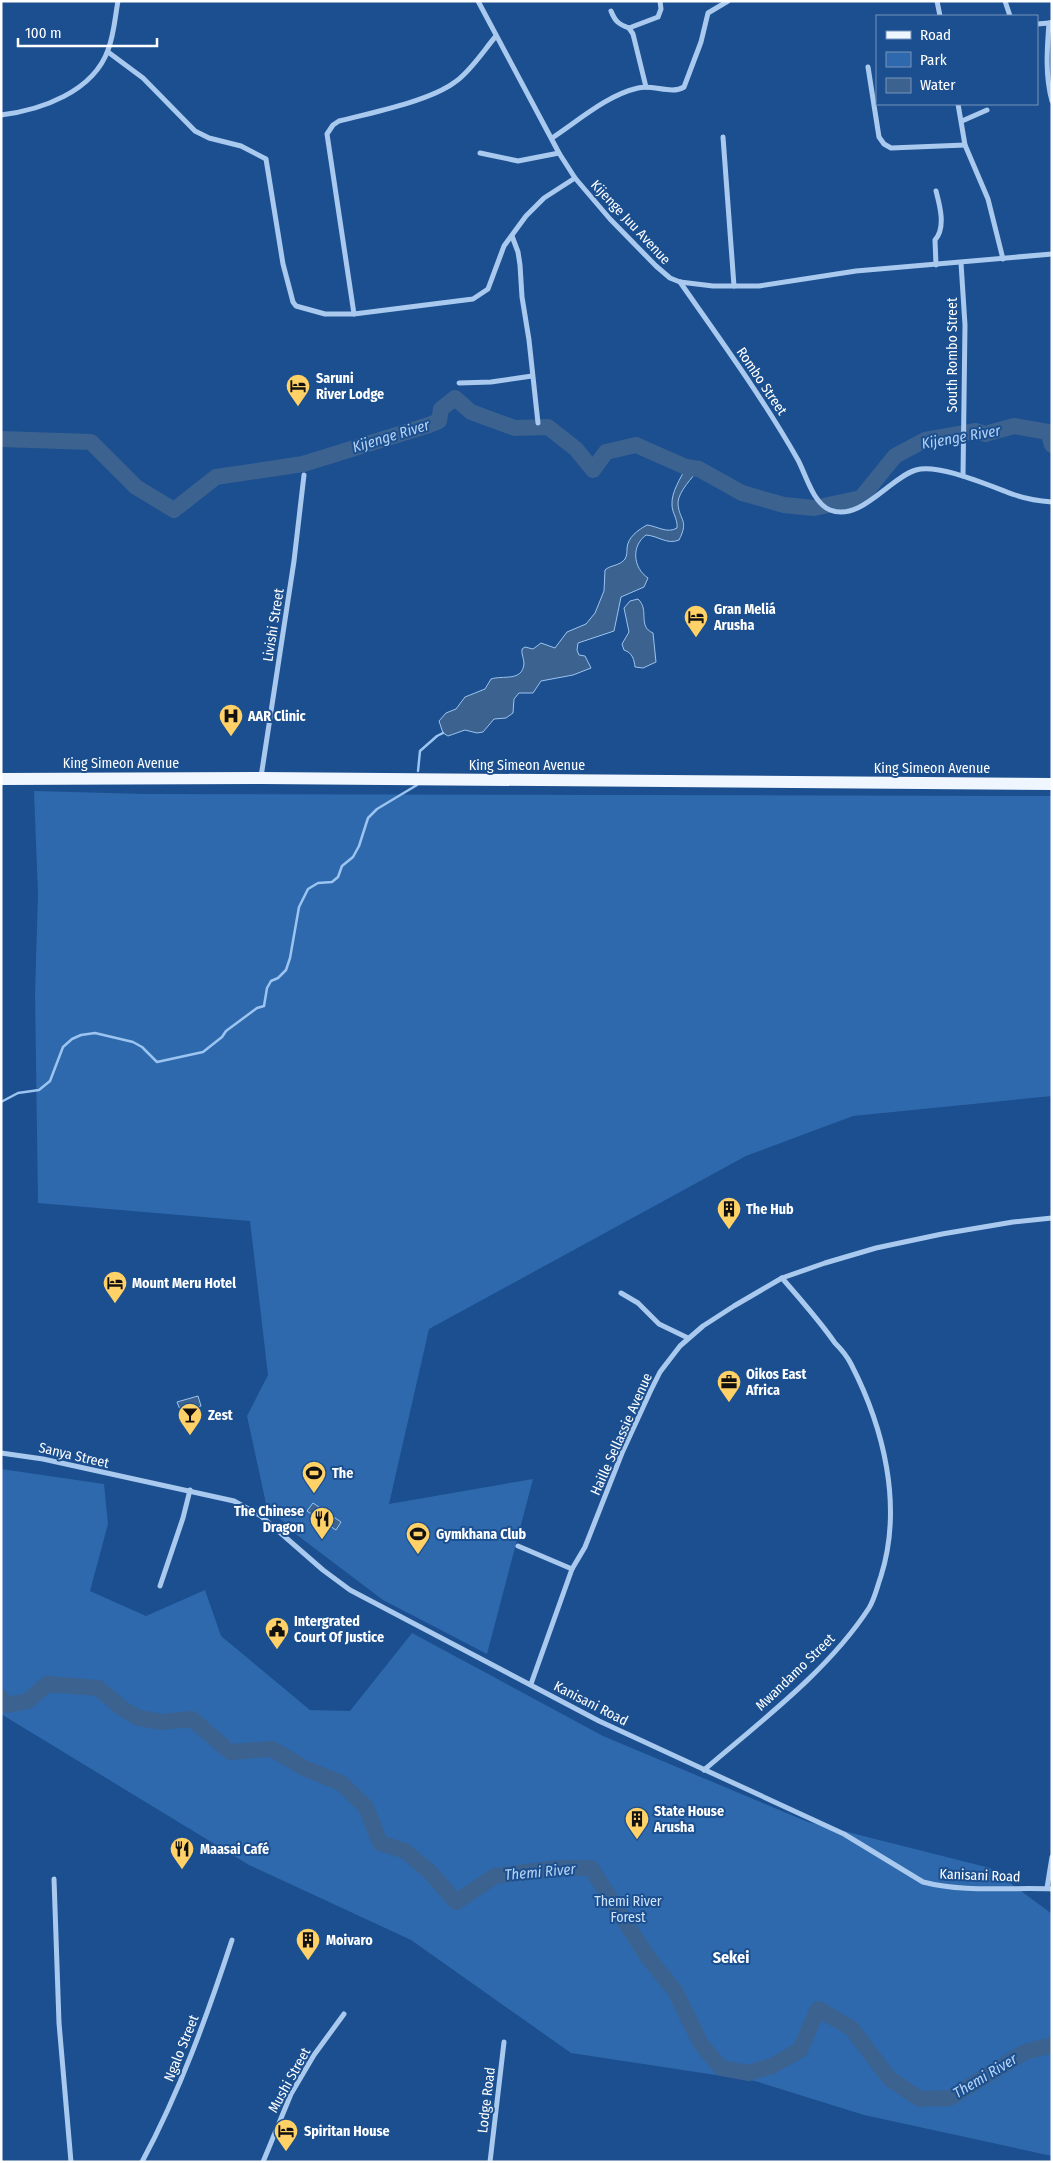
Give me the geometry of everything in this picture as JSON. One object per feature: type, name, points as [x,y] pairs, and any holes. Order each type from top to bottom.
[{"type":"main road","name":"King Simeon Avenue","points":[[1,779],[261,778],[1052,784]]},
{"type":"street","points":[[1,115],[22,111],[68,94],[88,80],[108,52],[118,1]]},
{"type":"street","name":"Kijenge Juu Avenue","points":[[478,1],[559,152],[575,178],[610,219],[670,278],[680,282],[713,286],[759,286],[846,272],[1052,254]]},
{"type":"street","points":[[629,28],[658,17],[661,9],[660,1]]},
{"type":"street","points":[[552,138],[617,95],[646,87],[674,90],[684,87],[701,42],[708,13],[728,1]]},
{"type":"street","points":[[936,1],[940,15]]},
{"type":"street","points":[[1005,1],[1010,15]]},
{"type":"street","points":[[611,10],[614,20],[620,25],[629,28],[633,34],[646,87]]},
{"type":"street","points":[[1050,22],[1047,54],[1049,91],[1052,101]]},
{"type":"street","points":[[354,314],[327,134],[333,124],[339,121],[415,100],[448,87],[457,81],[496,36]]},
{"type":"street","points":[[108,52],[142,78],[196,131],[208,138],[241,146],[264,157],[267,163],[283,264],[293,302],[302,308],[325,314],[354,314],[472,299],[488,289],[497,260],[504,246],[526,216],[544,198],[575,178]]},
{"type":"street","points":[[868,67],[879,138],[884,144],[891,148],[965,145]]},
{"type":"street","points":[[958,105],[965,145],[988,199],[1003,259]]},
{"type":"street","points":[[962,121],[987,110]]},
{"type":"street","points":[[723,137],[734,286]]},
{"type":"street","points":[[480,153],[518,160],[559,152]]},
{"type":"street","points":[[936,191],[942,215],[939,236],[935,240],[936,265]]},
{"type":"street","points":[[512,236],[520,265],[522,297],[528,332],[538,423]]},
{"type":"street","name":"South Rombo Street","points":[[962,263],[965,325],[963,476]]},
{"type":"street","name":"Rombo Street","points":[[680,282],[774,418],[802,466],[816,498],[828,510],[838,512],[859,508],[908,473],[918,469],[948,472],[963,476]]},
{"type":"street","points":[[458,382],[491,382],[532,376]]},
{"type":"street","name":"Livishi Street","points":[[261,778],[294,561],[304,475]]},
{"type":"street","points":[[963,476],[1014,495],[1052,502]]},
{"type":"street","name":"Haille Sellassie Avenue","points":[[531,1684],[572,1569],[585,1547],[622,1453],[650,1392],[670,1359],[688,1338],[734,1306],[782,1278],[825,1262],[876,1248],[993,1225],[1052,1218]]},
{"type":"street","name":"Mwandamo Street","points":[[704,1770],[815,1672],[854,1629],[874,1596],[888,1549],[892,1517],[888,1470],[872,1414],[850,1362],[821,1323],[782,1278]]},
{"type":"street","points":[[621,1293],[638,1303],[659,1324],[688,1338]]},
{"type":"street","name":"Sanya Street","points":[[1,1453],[43,1459],[142,1482]]},
{"type":"street","name":"Kanisani Road","points":[[142,1482],[190,1490],[234,1501],[261,1516],[323,1570],[350,1590],[599,1721],[844,1834],[923,1882],[936,1886],[985,1889],[1050,1889]]},
{"type":"street","points":[[160,1586],[190,1490]]},
{"type":"street","points":[[518,1546],[572,1569]]},
{"type":"street","points":[[1050,1889],[1052,1857]]},
{"type":"street","points":[[54,1879],[59,2023],[71,2162]]},
{"type":"street","name":"Ngalo Street","points":[[142,2162],[182,2076],[207,2013],[232,1940]]},
{"type":"street","name":"Mushi Street","points":[[263,2162],[276,2126],[294,2088],[314,2055],[344,2014]]},
{"type":"street","name":"Lodge Road","points":[[490,2162],[504,2042]]},
{"type":"green space","points":[[34,791],[146,794],[1052,796],[1052,1096],[853,1116],[746,1156],[429,1329],[389,1504],[533,1479],[487,1654],[383,1600],[293,1532],[267,1508],[247,1416],[268,1375],[250,1221],[38,1203],[35,994],[38,894]]},
{"type":"green space","name":"Themi River Forest","points":[[1,1469],[104,1484],[108,1524],[90,1591],[146,1616],[205,1590],[221,1636],[310,1710],[350,1711],[412,1633],[603,1736],[808,1822],[990,1868],[1052,1914],[1052,2156],[864,2115],[755,2081],[571,2053],[411,1940],[249,1865],[1,1714]]},
{"type":"water","points":[[686,467],[699,469],[686,485],[679,498],[678,508],[684,523],[679,540],[667,541],[646,535],[641,540],[636,551],[636,557],[639,569],[648,578],[644,587],[621,597],[614,631],[578,643],[577,650],[579,655],[585,656],[591,668],[573,675],[541,681],[533,693],[519,693],[514,699],[513,713],[506,718],[494,719],[483,732],[477,733],[465,730],[448,736],[443,733],[439,721],[446,713],[456,709],[465,697],[485,689],[491,679],[516,676],[520,673],[524,664],[522,649],[525,647],[533,649],[541,643],[555,648],[567,632],[586,624],[595,613],[604,591],[605,570],[625,559],[631,537],[647,525],[666,530],[677,528],[672,500]]},
{"type":"water","points":[[638,599],[643,608],[644,622],[648,630],[653,633],[656,662],[643,668],[635,667],[632,657],[624,650],[622,644],[629,632],[624,608],[630,601]]},
{"type":"water","points":[[198,1396],[201,1406],[181,1412],[177,1402]]},
{"type":"water","points":[[313,1503],[341,1522],[336,1530],[307,1511]]},
{"type":"waterway","name":"Kijenge River","points":[[1,439],[91,442],[136,487],[174,510],[216,477],[303,464],[429,425],[439,421],[441,409],[455,398],[471,412],[515,428],[548,427],[576,449],[593,470],[606,452],[636,445],[686,467],[699,469],[742,493],[784,505],[814,508],[861,498],[895,456],[925,440],[976,431],[985,434],[1014,426],[1048,432],[1052,445]]},
{"type":"waterway","points":[[418,771],[420,751],[443,733]]},
{"type":"waterway","points":[[1,1102],[18,1093],[39,1090],[50,1081],[63,1047],[72,1039],[81,1035],[95,1033],[133,1042],[142,1047],[157,1062],[203,1052],[222,1037],[226,1031],[257,1008],[264,1006],[267,988],[271,981],[278,978],[286,970],[299,907],[308,889],[318,883],[332,882],[338,877],[342,866],[353,857],[359,846],[368,818],[377,809],[417,785]]},
{"type":"waterway","name":"Themi River","points":[[1,1698],[7,1705],[28,1701],[47,1684],[98,1688],[123,1709],[139,1718],[162,1722],[192,1719],[230,1752],[272,1749],[304,1768],[341,1783],[366,1807],[380,1843],[405,1851],[431,1873],[456,1902],[495,1876],[558,1868],[591,1868],[647,1956],[675,1991],[701,2044],[721,2068],[748,2073],[772,2066],[800,2050],[818,2009],[851,2028],[890,2079],[920,2099],[950,2098],[1025,2052],[1052,2045]]},
{"type":"place","name":"Saruni River Lodge","points":[[298,407]]},
{"type":"place","name":"Gran Meliá Arusha","points":[[696,638]]},
{"type":"place","name":"AAR Clinic","points":[[231,737]]},
{"type":"place","name":"The Hub","points":[[729,1230]]},
{"type":"place","name":"Mount Meru Hotel","points":[[115,1304]]},
{"type":"place","name":"Oikos East Africa","points":[[729,1403]]},
{"type":"place","name":"Zest","points":[[190,1436]]},
{"type":"place","name":"The","points":[[314,1494]]},
{"type":"place","name":"The Chinese Dragon","points":[[322,1540]]},
{"type":"place","name":"Gymkhana Club","points":[[418,1555]]},
{"type":"place","name":"Intergrated Court Of Justice","points":[[277,1650]]},
{"type":"place","name":"State House Arusha","points":[[637,1840]]},
{"type":"place","name":"Maasai Café","points":[[182,1870]]},
{"type":"place","name":"Moivaro","points":[[308,1961]]},
{"type":"place","name":"Spiritan House","points":[[286,2152]]},
{"type":"district","name":"Sekei","points":[[731,1957]]}]
